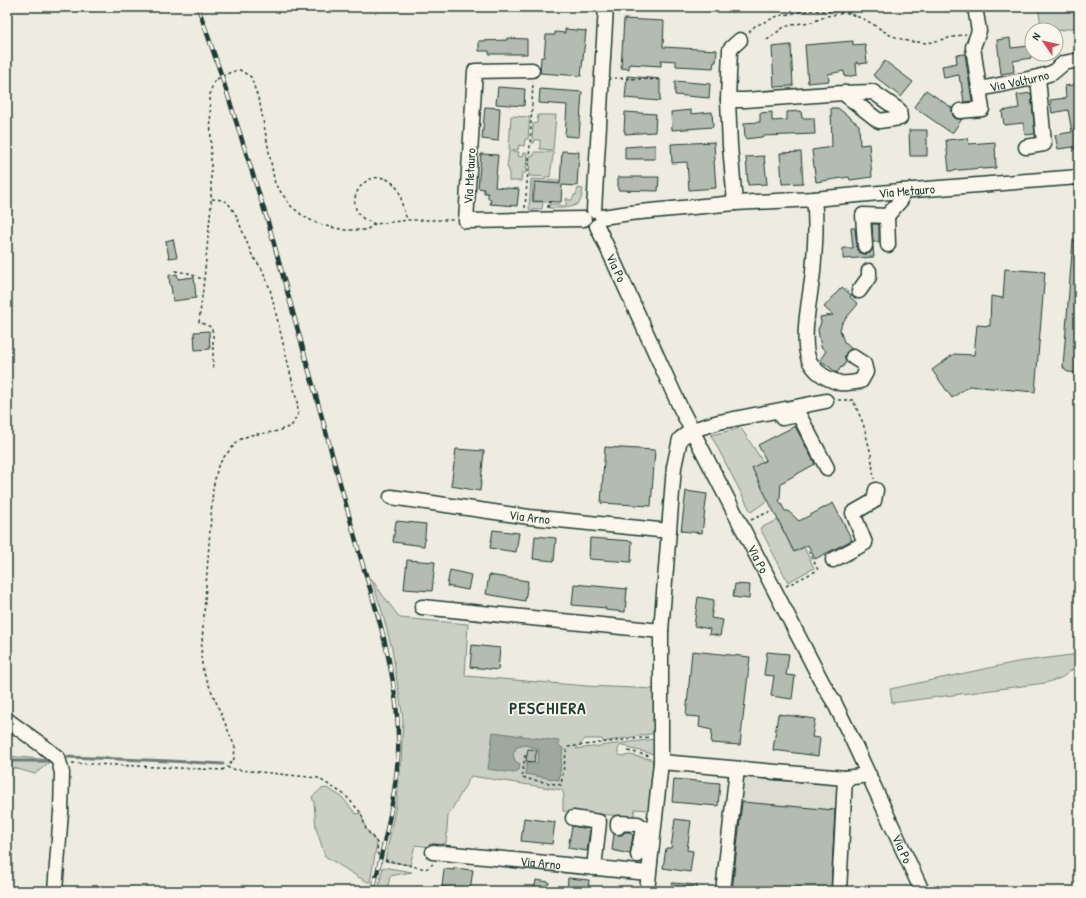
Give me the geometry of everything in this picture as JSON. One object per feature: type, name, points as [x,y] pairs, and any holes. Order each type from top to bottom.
[{"type":"street","points":[[594,218],[606,7]]},
{"type":"street","points":[[975,7],[979,31]]},
{"type":"street","name":"Via Volturno","points":[[960,112],[982,109],[973,47],[979,31]]},
{"type":"street","points":[[735,203],[728,100],[730,49],[740,40]]},
{"type":"street","name":"Via Volturno","points":[[980,89],[1038,77],[1052,72],[1064,63],[1079,60]]},
{"type":"street","name":"Via Metauro","points":[[532,70],[474,71],[466,220],[594,218],[735,203],[814,199],[1079,177]]},
{"type":"street","points":[[1026,147],[1044,144],[1038,77]]},
{"type":"street","points":[[728,100],[843,93]]},
{"type":"street","points":[[888,245],[886,216],[901,200],[901,191]]},
{"type":"street","points":[[814,199],[816,221],[813,273],[806,323],[806,351],[811,365],[822,375],[841,383],[861,381],[866,372],[864,364],[853,357]]},
{"type":"street","points":[[865,246],[863,215],[886,216]]},
{"type":"street","name":"Via Po","points":[[594,218],[681,409],[823,684],[834,702],[922,891]]},
{"type":"street","points":[[859,291],[870,277],[869,271]]},
{"type":"street","points":[[647,891],[648,829],[660,760],[661,631],[674,467],[680,439],[692,430],[719,422],[826,401]]},
{"type":"street","points":[[758,414],[760,420],[799,416],[827,468]]},
{"type":"street","points":[[833,560],[865,543],[853,513],[874,501],[876,490]]},
{"type":"street","name":"Via Arno","points":[[391,497],[529,517],[669,531]]},
{"type":"street","points":[[422,607],[661,631]]},
{"type":"street","points":[[7,720],[58,758],[60,765],[62,773],[61,812],[55,891]]},
{"type":"street","points":[[660,760],[737,769],[844,778],[869,775]]},
{"type":"street","points":[[723,891],[737,769]]},
{"type":"street","points":[[839,891],[844,778]]},
{"type":"street","points":[[573,818],[599,822],[594,868]]},
{"type":"street","points":[[618,827],[618,823],[638,824],[648,829]]},
{"type":"street","points":[[638,855],[648,829]]},
{"type":"street","name":"Via Arno","points":[[433,852],[648,874]]},
{"type":"path","points":[[767,40],[784,27],[812,22],[827,16],[848,13],[868,7]]},
{"type":"path","points":[[740,40],[755,26],[778,16],[811,10],[848,13],[866,20],[890,35],[907,41],[928,43],[979,31]]},
{"type":"path","points":[[213,368],[213,333],[211,327],[199,322],[211,199],[212,146],[210,92],[215,80],[231,72],[240,70],[251,77],[260,104],[267,146],[276,184],[291,206],[303,216],[314,222],[345,230],[366,230],[375,224],[408,220],[466,220]]},
{"type":"path","points":[[524,220],[533,93],[532,70]]},
{"type":"path","points":[[612,78],[643,81],[662,80]]},
{"type":"path","points":[[375,224],[360,216],[355,205],[355,196],[358,188],[363,183],[378,177],[385,178],[392,182],[398,189],[404,212],[408,220]]},
{"type":"path","points":[[60,765],[75,762],[222,770],[234,760],[236,747],[203,671],[201,656],[213,488],[218,466],[224,456],[241,439],[250,435],[274,432],[292,425],[298,414],[298,410],[270,289],[262,269],[252,255],[236,215],[231,207],[223,200],[211,199]]},
{"type":"path","points":[[548,208],[548,202],[551,202]]},
{"type":"path","points":[[175,271],[188,273],[204,280]]},
{"type":"path","points":[[826,401],[853,400],[863,423],[871,454],[876,490]]},
{"type":"path","points":[[740,525],[773,510]]},
{"type":"path","points":[[775,591],[818,570],[808,549]]},
{"type":"path","points":[[525,755],[522,778],[561,785],[567,747],[660,736]]},
{"type":"path","points":[[628,751],[660,760]]},
{"type":"path","points":[[227,767],[231,769],[318,778],[345,795],[361,813],[366,829],[377,843],[378,857]]},
{"type":"path","points":[[385,860],[426,869],[434,862],[433,852]]},
{"type":"shaded area","points":[[1038,7],[1074,7],[1077,27],[1064,29],[1064,22],[1041,22]]},
{"type":"shaded area","points":[[538,115],[556,115],[553,150],[540,149],[540,140],[535,140],[534,143],[532,143],[533,124],[537,123]]},
{"type":"shaded area","points":[[511,116],[530,117],[528,139],[525,139],[524,146],[519,145],[518,150],[509,149]]},
{"type":"shaded area","points":[[509,151],[519,152],[518,156],[522,157],[523,153],[527,153],[526,173],[522,173],[521,181],[509,181],[509,169],[507,168]]},
{"type":"shaded area","points":[[534,152],[554,152],[550,177],[529,176],[530,156],[534,156]]},
{"type":"shaded area","points":[[531,179],[559,180],[559,183],[533,182],[532,202],[543,202],[542,209],[529,209]]},
{"type":"shaded area","points":[[578,188],[583,189],[581,200],[577,204],[566,208],[549,208],[549,204],[560,204],[560,206],[566,206],[566,199],[572,200],[574,195],[576,195]]},
{"type":"shaded area","points":[[741,428],[763,462],[768,500],[751,512],[711,435]]},
{"type":"shaded area","points":[[778,520],[794,552],[804,547],[814,568],[788,582],[760,528]]},
{"type":"shaded area","points":[[371,578],[400,618],[468,624],[465,676],[587,686],[657,689],[656,733],[603,742],[602,739],[585,739],[576,749],[655,739],[654,754],[631,749],[628,746],[621,745],[618,750],[619,755],[630,755],[655,760],[649,810],[635,809],[634,817],[563,811],[564,795],[562,790],[471,776],[448,816],[446,843],[430,847],[415,845],[410,865],[385,861],[397,799],[401,763],[403,719],[392,649]]},
{"type":"shaded area","points":[[1079,654],[1079,665],[1061,678],[1045,683],[892,703],[890,689],[1017,662]]},
{"type":"shaded area","points":[[493,732],[559,741],[559,746],[563,748],[559,780],[525,774],[527,762],[537,764],[539,749],[525,745],[517,747],[513,754],[515,761],[520,764],[519,770],[514,773],[488,769]]},
{"type":"shaded area","points":[[7,756],[52,760],[35,774],[14,768],[7,768]]},
{"type":"shaded area","points":[[742,775],[841,784],[833,891],[727,891]]},
{"type":"shaded area","points":[[327,788],[342,797],[356,814],[361,813],[366,829],[377,843],[370,883],[325,856],[316,828],[314,803],[312,797],[321,789]]},
{"type":"shaded area","points":[[383,867],[412,872],[390,876],[387,891],[378,891]]},
{"type":"building","points":[[624,19],[664,21],[663,47],[717,50],[716,62],[714,62],[713,68],[676,66],[676,61],[661,60],[661,66],[629,64],[629,69],[621,68]]},
{"type":"building","points":[[565,29],[586,31],[581,76],[540,73],[541,57],[544,57],[546,35],[555,35],[555,32],[565,33]]},
{"type":"building","points":[[507,38],[527,39],[527,54],[489,54],[489,51],[479,51],[479,41],[507,40]]},
{"type":"building","points":[[1010,38],[1011,48],[1024,47],[1024,59],[1013,61],[1014,72],[1001,74],[997,40]]},
{"type":"building","points":[[853,41],[853,45],[865,44],[867,63],[859,64],[856,62],[857,75],[845,77],[844,71],[828,74],[829,81],[808,83],[805,45]]},
{"type":"building","points":[[791,45],[793,86],[774,87],[772,47]]},
{"type":"building","points":[[965,54],[972,101],[964,102],[959,75],[944,78],[942,66],[957,63],[956,55]]},
{"type":"building","points":[[885,61],[913,82],[901,97],[873,75]]},
{"type":"building","points":[[627,76],[660,79],[660,101],[625,98]]},
{"type":"building","points":[[675,81],[710,84],[709,98],[675,95]]},
{"type":"building","points":[[1079,84],[1079,150],[1075,150],[1074,147],[1058,149],[1055,135],[1072,132],[1068,110],[1052,113],[1050,100],[1066,98],[1065,86]]},
{"type":"building","points":[[498,87],[525,89],[524,106],[496,104]]},
{"type":"building","points":[[540,89],[582,92],[579,137],[565,136],[567,105],[539,103]]},
{"type":"building","points":[[926,90],[952,108],[953,116],[956,119],[962,119],[953,132],[950,132],[914,107]]},
{"type":"building","points":[[1031,93],[1035,134],[1025,135],[1023,123],[1004,125],[1002,111],[1019,108],[1017,95]]},
{"type":"building","points":[[485,107],[500,108],[498,141],[482,139]]},
{"type":"building","points":[[831,108],[838,108],[859,125],[860,145],[869,144],[872,177],[850,180],[849,177],[816,182],[812,150],[832,147]]},
{"type":"building","points":[[691,110],[691,114],[712,112],[713,127],[672,130],[671,112]]},
{"type":"building","points":[[801,111],[802,118],[814,118],[815,134],[762,136],[745,139],[744,123],[760,122],[760,113],[772,112],[772,121],[787,120],[787,112]]},
{"type":"building","points":[[625,112],[656,114],[655,132],[625,134]]},
{"type":"building","points":[[909,130],[927,130],[927,156],[910,156]]},
{"type":"building","points":[[968,138],[969,144],[995,142],[996,168],[949,171],[946,140]]},
{"type":"building","points":[[714,142],[716,188],[689,190],[687,162],[672,163],[671,144]]},
{"type":"building","points":[[655,145],[655,159],[625,159],[625,147]]},
{"type":"building","points":[[562,151],[579,152],[577,186],[562,185],[561,202],[533,201],[535,182],[560,184]]},
{"type":"building","points":[[801,152],[803,183],[782,184],[780,153]]},
{"type":"building","points":[[481,154],[498,155],[495,187],[519,189],[517,206],[490,204],[491,199],[488,199],[488,193],[484,193],[484,189],[478,188]]},
{"type":"building","points":[[764,156],[767,184],[748,185],[746,157]]},
{"type":"building","points":[[618,177],[659,177],[658,191],[618,190]]},
{"type":"building","points":[[872,224],[879,224],[879,242],[873,242]]},
{"type":"building","points":[[851,228],[855,228],[858,251],[862,254],[870,253],[873,247],[874,257],[843,259],[843,248],[853,248]]},
{"type":"building","points":[[173,239],[177,257],[169,258],[166,241]]},
{"type":"building","points":[[1073,240],[1079,241],[1079,373],[1068,372],[1063,367]]},
{"type":"building","points":[[1005,269],[1045,272],[1035,392],[969,386],[952,398],[932,370],[954,354],[974,355],[977,325],[990,326],[991,296],[1003,298]]},
{"type":"building","points":[[177,274],[178,279],[194,277],[196,298],[173,301],[169,275]]},
{"type":"building","points":[[842,287],[858,304],[842,323],[840,330],[844,342],[852,349],[846,353],[846,362],[837,373],[820,360],[826,351],[821,347],[818,330],[821,322],[820,317],[833,315],[824,307]]},
{"type":"building","points":[[209,331],[210,349],[195,350],[194,332]]},
{"type":"building","points":[[795,426],[815,464],[781,483],[779,500],[785,511],[788,511],[799,521],[833,503],[852,540],[815,559],[808,545],[794,552],[752,468],[766,460],[758,445]]},
{"type":"building","points":[[605,447],[655,450],[651,506],[601,503]]},
{"type":"building","points":[[456,449],[484,451],[480,491],[451,486]]},
{"type":"building","points":[[686,491],[707,494],[702,533],[681,531]]},
{"type":"building","points":[[396,521],[426,524],[424,546],[393,542]]},
{"type":"building","points":[[493,530],[519,533],[516,552],[490,548]]},
{"type":"building","points":[[535,536],[556,538],[554,561],[533,559]]},
{"type":"building","points":[[590,538],[632,541],[631,562],[589,559]]},
{"type":"building","points":[[407,560],[435,562],[432,591],[404,589]]},
{"type":"building","points":[[450,570],[471,575],[468,590],[447,586]]},
{"type":"building","points":[[489,575],[528,581],[525,601],[486,594]]},
{"type":"building","points":[[574,584],[627,589],[625,612],[605,610],[606,608],[572,605]]},
{"type":"building","points":[[735,584],[750,585],[749,599],[733,597]]},
{"type":"building","points":[[698,597],[714,600],[711,618],[723,620],[720,636],[709,634],[710,629],[694,626]]},
{"type":"building","points":[[472,645],[500,648],[498,670],[470,667]]},
{"type":"building","points":[[692,651],[750,657],[740,745],[711,743],[712,730],[699,727],[700,717],[686,716]]},
{"type":"building","points":[[767,652],[789,654],[786,675],[795,676],[792,699],[771,696],[774,676],[764,675]]},
{"type":"building","points":[[778,714],[815,719],[812,737],[820,738],[818,756],[773,750]]},
{"type":"building","points":[[528,749],[537,750],[534,762],[526,761]]},
{"type":"building","points":[[674,779],[720,783],[718,806],[672,802]]},
{"type":"building","points":[[742,802],[835,810],[831,891],[732,891]]},
{"type":"building","points":[[524,818],[555,822],[552,844],[521,841]]},
{"type":"building","points":[[675,819],[691,821],[687,850],[693,851],[690,872],[663,868],[666,848],[671,848]]},
{"type":"building","points":[[572,826],[590,829],[587,851],[568,848]]},
{"type":"building","points":[[625,832],[629,832],[633,835],[630,854],[612,850],[614,834],[622,835]]},
{"type":"building","points":[[454,868],[473,870],[470,890],[442,887],[444,869],[454,870]]},
{"type":"building","points":[[568,878],[589,880],[588,891],[567,891]]},
{"type":"building","points":[[536,880],[549,882],[547,891],[534,891]]},
{"type":"building","points":[[672,883],[697,885],[697,891],[671,891]]},
{"type":"waterway","points":[[67,757],[223,764]]},
{"type":"waterway","points":[[7,761],[53,761]]},
{"type":"railway","points":[[198,7],[268,222],[361,559],[376,607],[393,681],[398,731],[398,756],[385,841],[373,891]]},
{"type":"district","name":"PESCHIERA","points":[[548,708]]}]
